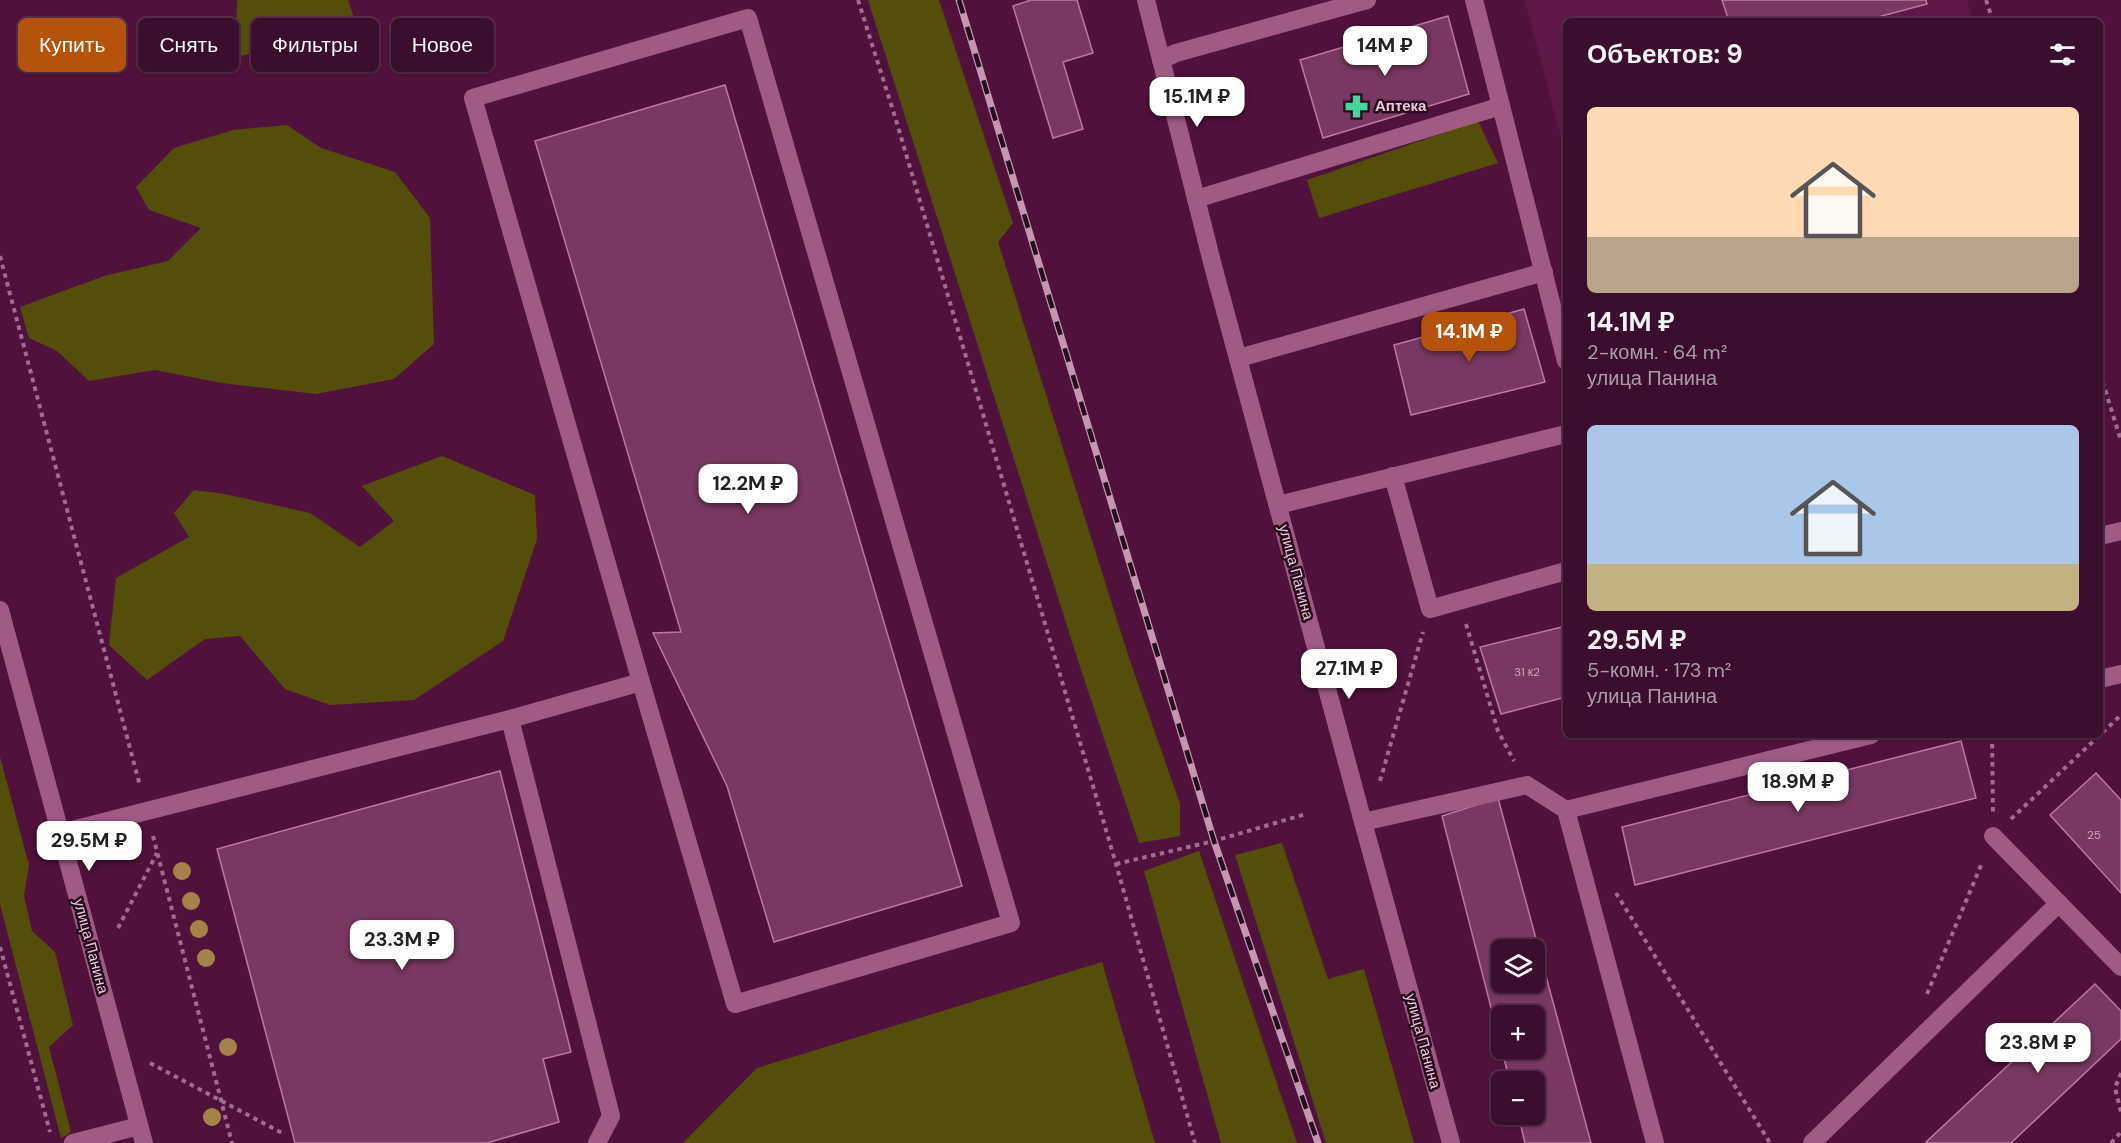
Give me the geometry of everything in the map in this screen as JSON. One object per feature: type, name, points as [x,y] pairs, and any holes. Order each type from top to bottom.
[{"type":"street","name":"улица Панина","points":[[1146,0],[1196,199],[1451,1143]]},
{"type":"street","points":[[1161,60],[1176,53],[1367,0]]},
{"type":"street","points":[[1474,0],[1563,349]]},
{"type":"street","points":[[748,18],[1011,923],[735,1004],[641,682],[473,98],[748,18]]},
{"type":"street","points":[[1196,199],[1501,106]]},
{"type":"street","points":[[1239,358],[1544,272]]},
{"type":"street","points":[[1278,505],[1563,435]]},
{"type":"street","points":[[1393,476],[1430,609],[1563,572]]},
{"type":"street","points":[[2103,535],[2121,531]]},
{"type":"street","name":"улица Панина","points":[[0,610],[142,1134]]},
{"type":"street","points":[[2103,678],[2121,674]]},
{"type":"street","points":[[60,833],[510,719],[641,682]]},
{"type":"street","points":[[510,719],[611,1116],[597,1143]]},
{"type":"street","points":[[1566,810],[1859,738]]},
{"type":"street","points":[[1363,822],[1527,785],[1566,810],[1655,1143]]},
{"type":"street","points":[[1993,836],[2121,967]]},
{"type":"street","points":[[1812,1143],[2059,903]]},
{"type":"street","points":[[73,1143],[142,1134]]},
{"type":"path","points":[[858,0],[1116,864],[1195,1143]]},
{"type":"path","points":[[1986,0],[1992,18]]},
{"type":"path","points":[[0,256],[232,1143]]},
{"type":"path","points":[[2103,383],[2121,441]]},
{"type":"path","points":[[1459,601],[1498,731],[1527,785]]},
{"type":"path","points":[[1379,785],[1430,609]]},
{"type":"path","points":[[2103,732],[2121,715]]},
{"type":"path","points":[[1924,1002],[1993,836],[1992,738]]},
{"type":"path","points":[[1993,836],[2097,738]]},
{"type":"path","points":[[1116,864],[1214,841],[1306,814]]},
{"type":"path","points":[[118,928],[157,853]]},
{"type":"path","points":[[1615,891],[1770,1143]]},
{"type":"path","points":[[0,947],[53,1143]]},
{"type":"path","points":[[149,1063],[282,1134]]},
{"type":"path","points":[[2121,1073],[2115,1088],[2121,1112]]},
{"type":"path","points":[[2111,1143],[2121,1132]]},
{"type":"shaded area","points":[[237,0],[348,0],[354,18],[251,18],[251,54],[239,56],[239,18],[237,18]]},
{"type":"shaded area","points":[[868,0],[939,0],[1013,223],[998,242],[1129,658],[1180,804],[1180,836],[1139,843],[1083,676]]},
{"type":"shaded area","points":[[1525,0],[1967,0],[1971,18],[1563,18],[1563,146]]},
{"type":"shaded area","points":[[1478,121],[1498,163],[1319,218],[1307,180]]},
{"type":"shaded area","points":[[287,125],[321,148],[395,172],[430,218],[434,344],[394,379],[316,394],[222,383],[155,370],[89,381],[57,351],[29,338],[20,307],[104,276],[168,261],[201,228],[149,210],[136,187],[174,148],[233,130]]},
{"type":"shaded area","points":[[442,456],[535,495],[537,539],[503,641],[414,700],[330,705],[285,689],[240,636],[205,639],[147,680],[109,645],[116,578],[189,537],[174,513],[194,490],[225,494],[310,513],[360,547],[394,521],[362,486]]},
{"type":"shaded area","points":[[0,757],[29,865],[24,896],[32,931],[55,952],[73,1025],[49,1047],[71,1132],[61,1138],[0,904]]},
{"type":"shaded area","points":[[1282,843],[1328,979],[1364,969],[1414,1143],[1326,1143],[1235,855]]},
{"type":"shaded area","points":[[1199,851],[1297,1143],[1221,1143],[1144,871]]},
{"type":"shaded area","points":[[1102,962],[1155,1143],[683,1143],[757,1068]]},
{"type":"building","points":[[1031,0],[1077,0],[1093,53],[1063,62],[1083,129],[1053,138],[1013,6]]},
{"type":"building","points":[[1722,0],[1926,0],[1927,4],[1874,18],[1728,18]]},
{"type":"building","points":[[1448,16],[1469,94],[1323,138],[1300,60]]},
{"type":"building","points":[[725,85],[962,886],[774,942],[727,786],[653,633],[681,632],[535,141]]},
{"type":"building","points":[[1524,309],[1545,382],[1411,415],[1394,345]]},
{"type":"building","points":[[1563,627],[1563,698],[1501,714],[1480,647]]},
{"type":"building","points":[[1961,741],[1976,798],[1635,885],[1622,827]]},
{"type":"building","points":[[500,771],[571,1052],[543,1059],[559,1122],[487,1143],[295,1143],[217,849]]},
{"type":"building","points":[[2096,773],[2121,800],[2121,893],[2050,815]]},
{"type":"building","points":[[1498,798],[1536,939],[1491,939],[1491,993],[1545,993],[1545,972],[1591,1143],[1525,1143],[1521,1125],[1545,1125],[1545,1071],[1507,1071],[1504,1059],[1545,1059],[1545,1005],[1491,1005],[1491,1008],[1442,816]]},
{"type":"building","points":[[2095,984],[2121,1011],[2121,1039],[2011,1143],[1925,1143]]},
{"type":"railway","points":[[959,0],[1214,841],[1318,1143]]},
{"type":"place","name":"Аптека","points":[[1357,106]]}]
